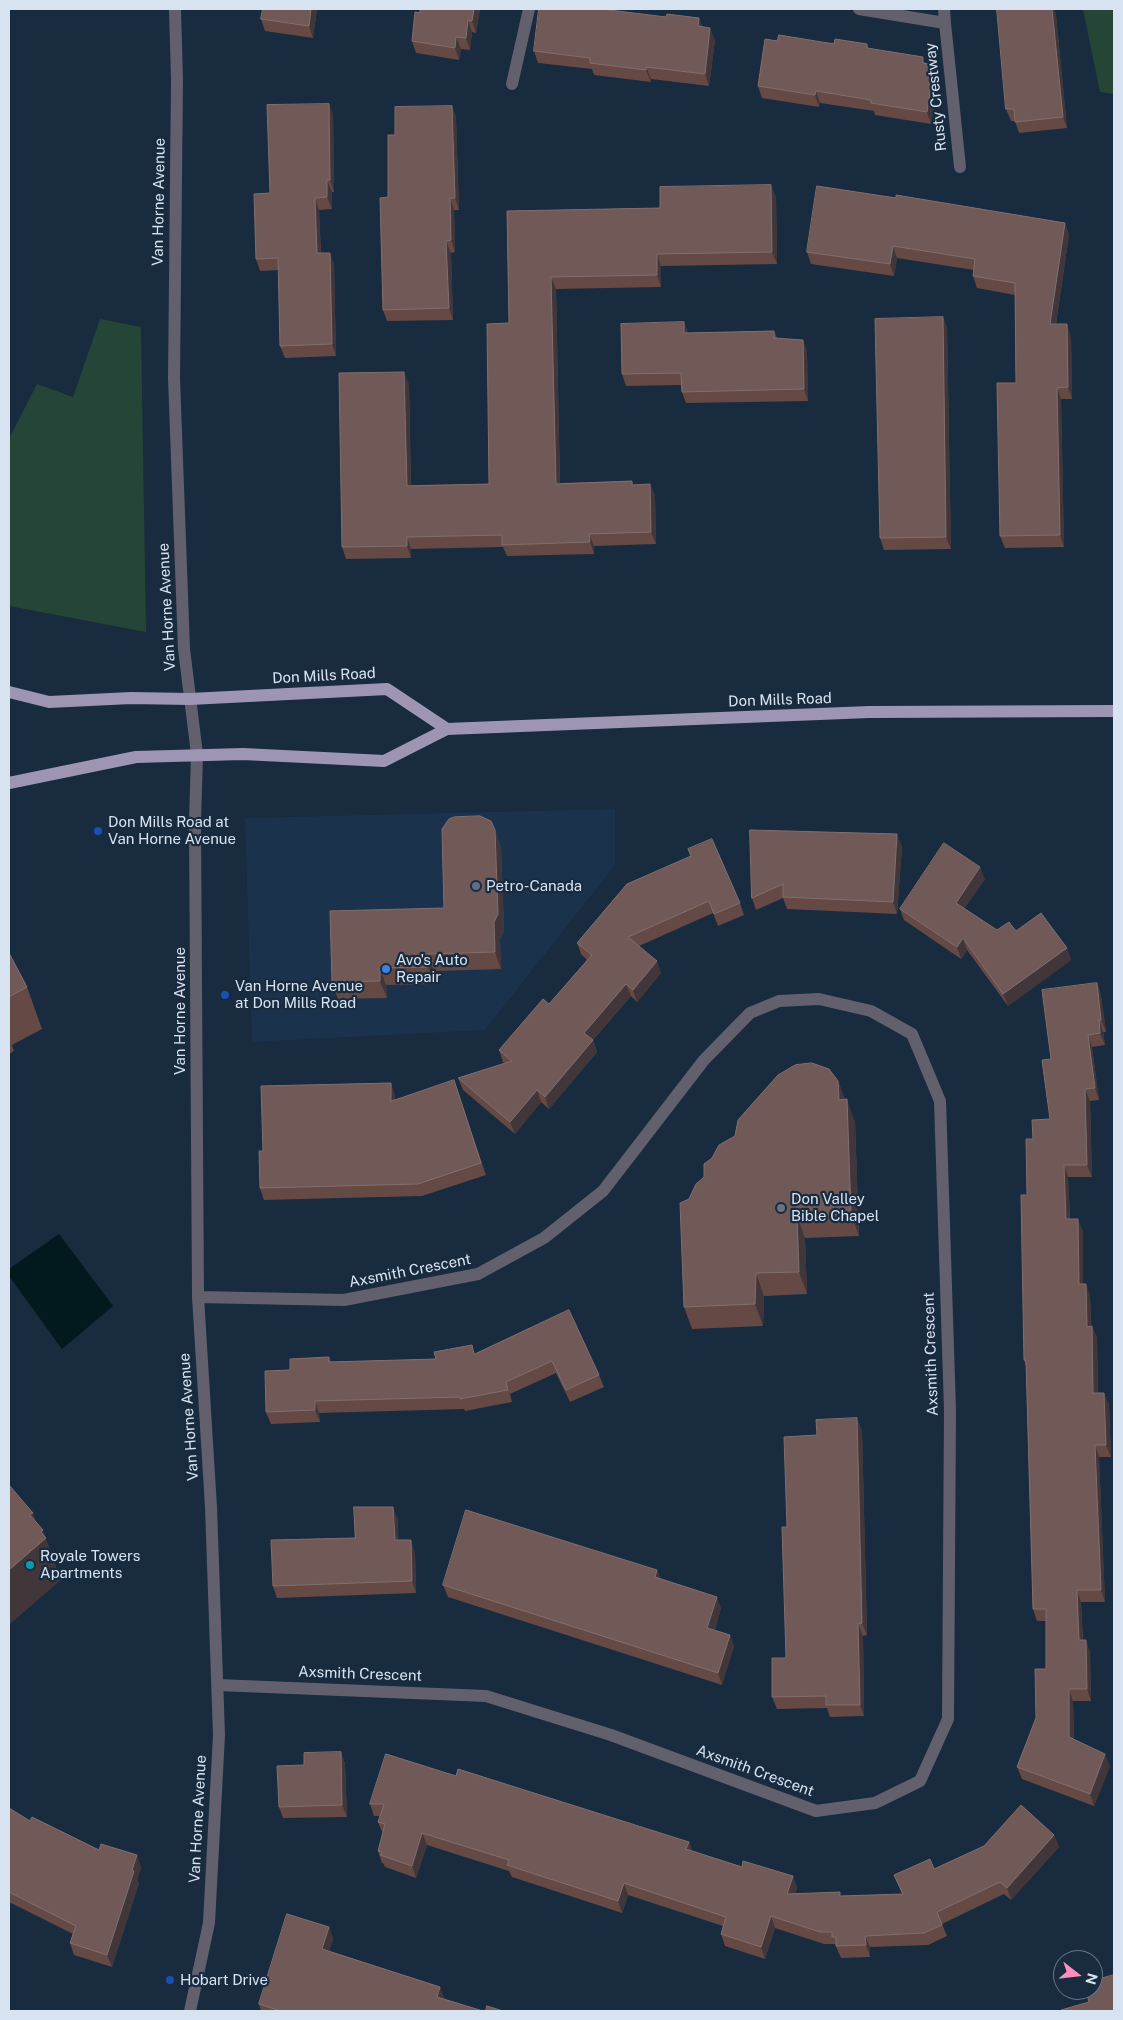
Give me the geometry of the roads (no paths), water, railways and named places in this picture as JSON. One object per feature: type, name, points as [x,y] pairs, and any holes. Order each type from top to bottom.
[{"type":"main road","name":"Don Mills Road","points":[[9,692],[49,702],[131,698],[190,699],[387,689],[447,729]]},
{"type":"main road","name":"Don Mills Road","points":[[9,783],[136,757],[243,754],[384,761],[447,729],[869,712],[1114,711]]},
{"type":"street","name":"Van Horne Avenue","points":[[175,9],[177,80],[174,378],[184,649],[197,754],[195,823],[198,1297],[211,1507],[219,1735],[209,1923],[190,2011]]},
{"type":"street","points":[[512,84],[529,9]]},
{"type":"street","name":"Rusty Crestway","points":[[859,9],[945,23]]},
{"type":"street","name":"Rusty Crestway","points":[[944,9],[960,167]]},
{"type":"street","name":"Axsmith Crescent","points":[[198,1297],[344,1300],[478,1274],[544,1238],[604,1191],[704,1060],[750,1013],[779,1000],[819,999],[871,1011],[912,1034],[940,1101],[950,1410],[948,1719],[920,1781],[875,1803],[816,1811],[611,1735],[486,1696],[218,1686]]},
{"type":"place","name":"Don Mills Road at Van Horne Avenue","points":[[98,831]]},
{"type":"place","name":"Petro-Canada","points":[[476,886]]},
{"type":"place","name":"Avo's Auto Repair","points":[[386,969]]},
{"type":"place","name":"Van Horne Avenue at Don Mills Road","points":[[225,995]]},
{"type":"place","name":"Don Valley Bible Chapel","points":[[781,1208]]},
{"type":"place","name":"Royale Towers Apartments","points":[[30,1565]]},
{"type":"place","name":"Hobart Drive","points":[[170,1980]]}]
